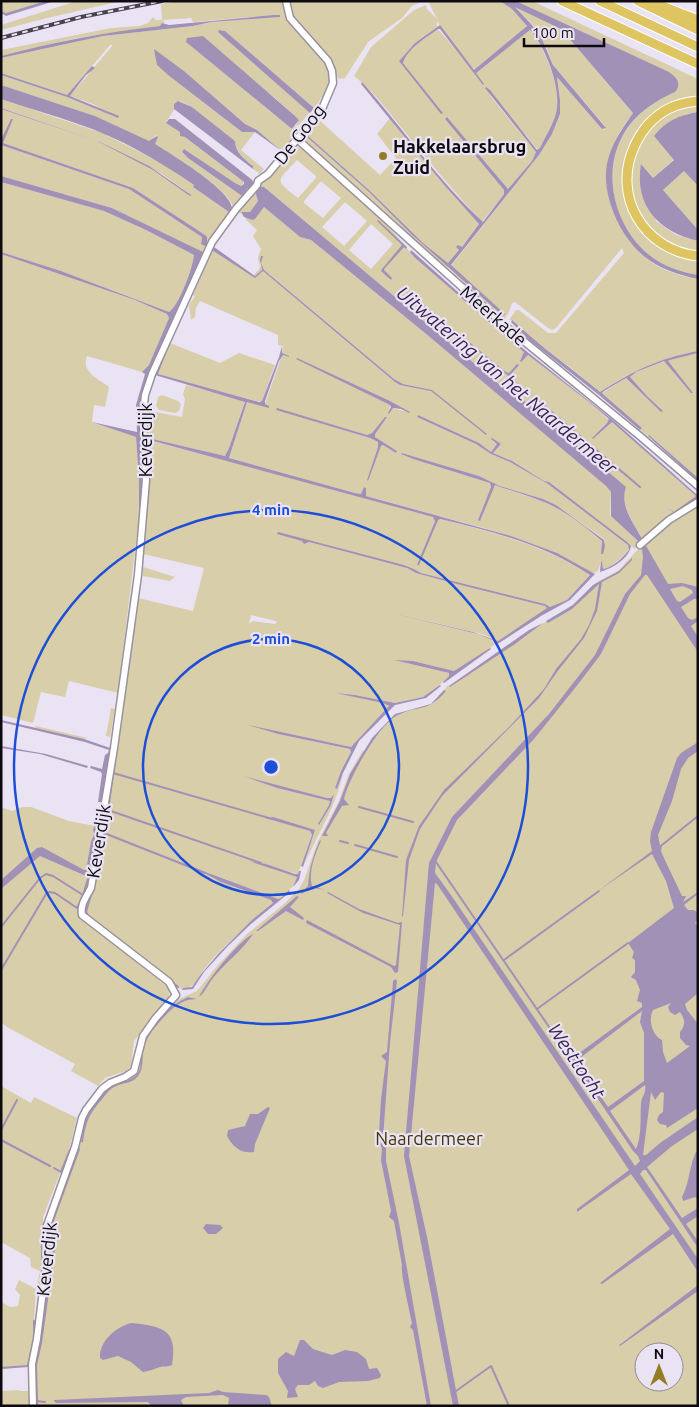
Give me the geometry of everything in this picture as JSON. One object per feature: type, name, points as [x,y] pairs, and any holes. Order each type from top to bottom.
[{"type":"highway","points":[[562,1],[698,66]]},
{"type":"highway","points":[[600,1],[695,45]]},
{"type":"highway","points":[[638,1],[698,30]]},
{"type":"highway","points":[[649,1],[698,20]]},
{"type":"highway","points":[[698,101],[669,108],[657,116],[644,130],[632,152],[627,169],[627,184],[636,216],[645,230],[655,239],[676,252],[698,256]]},
{"type":"street","name":"De Goog","points":[[236,208],[258,181],[268,174],[322,108],[333,83],[328,61],[290,18],[286,1]]},
{"type":"street","name":"Meerkade","points":[[296,138],[502,324],[633,430],[698,486]]},
{"type":"street","name":"Keverdijk","points":[[32,1406],[32,1364],[46,1266],[45,1231],[75,1147],[82,1118],[102,1089],[134,1071],[142,1036],[176,995],[169,982],[82,915],[81,910],[91,888],[114,748],[138,575],[146,480],[143,415],[145,394],[205,255],[218,232],[236,208]]},
{"type":"street","points":[[642,544],[669,520],[698,502]]},
{"type":"green space","points":[[1,1],[45,1],[6,13],[1,11]]},
{"type":"green space","points":[[77,1],[121,1],[1,30],[1,25]]},
{"type":"green space","points":[[180,1],[283,1],[286,15],[293,27],[320,56],[326,68],[329,81],[326,98],[321,97],[314,108],[225,31],[218,32],[310,112],[298,126],[296,125],[299,120],[273,96],[186,42],[292,129],[295,126],[297,127],[288,143],[280,150],[257,130],[245,124],[184,71],[154,50],[159,67],[168,75],[242,132],[255,132],[241,150],[264,169],[260,174],[241,155],[235,145],[235,141],[192,107],[180,101],[166,122],[180,132],[181,136],[185,137],[244,182],[241,186],[237,185],[186,150],[182,153],[242,196],[233,206],[220,189],[209,180],[154,144],[158,137],[156,135],[150,142],[95,116],[1,85],[1,75],[67,97],[118,118],[93,104],[70,96],[112,46],[111,44],[67,95],[1,73],[1,58],[103,36],[193,26],[211,22],[280,17],[280,15],[273,15],[193,22],[191,18],[163,20],[165,23],[162,23],[160,26],[77,38],[1,56],[1,50],[111,28],[139,26],[148,23],[153,17],[156,20],[162,20],[161,4]]},
{"type":"green space","points":[[290,1],[423,1],[412,6],[402,18],[368,42],[345,78],[339,79],[327,54],[294,18],[290,11]]},
{"type":"green space","points":[[428,1],[500,1],[512,9],[527,26],[474,70],[437,21],[437,27],[415,43],[399,61],[443,113],[403,63],[413,48],[438,29],[475,73],[530,30],[551,69],[557,92],[556,113],[538,150],[486,87],[491,97],[536,152],[532,161],[508,189],[447,117],[445,119],[504,190],[504,194],[482,222],[375,95],[354,76],[371,47],[414,10],[426,5],[427,9],[437,19]]},
{"type":"green space","points":[[516,1],[532,1],[698,79],[698,96],[684,97],[668,104],[642,124],[633,137],[627,152],[623,167],[623,183],[627,199],[644,233],[658,243],[698,258],[698,275],[665,265],[648,254],[628,230],[620,216],[615,201],[613,169],[615,154],[621,139],[631,123],[644,111],[659,100],[675,92],[667,71]]},
{"type":"green space","points":[[513,5],[561,29],[633,113],[614,143],[609,158],[606,174],[611,205],[618,220],[642,255],[663,269],[698,279],[698,351],[647,366],[624,377],[600,392],[512,320],[509,320],[516,310],[519,310],[548,333],[556,333],[624,253],[622,248],[556,328],[552,330],[548,328],[515,302],[512,303],[504,320],[500,320],[449,268],[445,270],[306,145],[304,140],[306,130],[318,119],[380,175],[396,158],[377,134],[390,118],[445,186],[479,224],[461,248],[458,245],[459,250],[448,263],[423,243],[369,190],[308,136],[311,132],[306,135],[369,192],[410,233],[505,314],[451,266],[539,155],[552,134],[560,114],[557,76],[602,129],[604,130],[605,126],[553,65],[547,49],[533,25]]},
{"type":"green space","points":[[1,99],[102,133],[162,163],[194,185],[193,187],[229,212],[211,237],[204,253],[112,208],[1,176],[1,145],[129,189],[202,237],[201,243],[207,237],[133,188],[3,143],[1,140],[1,109],[97,141],[153,170],[191,195],[162,174],[100,142],[1,108]]},
{"type":"green space","points":[[698,104],[698,112],[686,114],[654,136],[674,159],[653,178],[641,164],[656,221],[676,235],[698,241],[698,251],[674,245],[656,233],[642,215],[634,195],[632,173],[636,152],[647,132],[665,116]]},
{"type":"green space","points":[[298,147],[303,149],[379,215],[414,257],[525,352],[521,361],[528,355],[589,402],[609,420],[593,439],[612,422],[697,496],[695,499],[674,512],[667,507],[674,514],[661,522],[643,541],[626,509],[625,487],[522,399],[500,385],[264,187],[257,186],[271,177],[285,156]],"holes":[[[297,160],[316,176],[298,198],[284,187],[281,183],[282,177]],[[320,182],[341,198],[323,218],[304,201]],[[345,202],[367,221],[344,246],[322,227]],[[371,224],[393,244],[371,269],[349,250]],[[407,293],[506,372],[509,373],[517,364],[511,374],[512,378],[536,398]]]},
{"type":"green space","points":[[684,171],[698,186],[698,230],[663,190]]},
{"type":"green space","points":[[1,182],[104,211],[194,255],[185,286],[173,308],[169,312],[61,271],[1,252]]},
{"type":"green space","points":[[255,191],[258,201],[250,212],[241,212],[241,214],[236,211]]},
{"type":"green space","points":[[264,207],[300,237],[311,240],[431,338],[606,486],[611,492],[610,515],[640,543],[635,549],[549,482],[544,481],[512,461],[493,453],[501,444],[491,440],[497,444],[491,452],[479,443],[418,415],[417,417],[476,444],[548,484],[628,545],[629,550],[611,567],[603,569],[601,561],[598,571],[590,573],[574,563],[523,540],[366,496],[366,488],[364,487],[361,494],[355,493],[229,458],[247,402],[265,404],[281,358],[283,355],[288,357],[282,353],[283,346],[278,345],[278,335],[200,301],[196,308],[195,317],[191,320],[189,305],[195,296],[193,295],[211,255],[208,253],[213,245],[213,250],[256,277],[263,271],[395,382],[400,385],[431,390],[486,434],[432,390],[403,384],[394,379],[264,270],[261,263],[262,256],[260,265],[262,270],[255,276],[260,268],[258,258],[261,249],[253,236],[257,230],[246,220],[246,217],[252,220],[255,219]],"holes":[[[296,358],[388,400],[410,413],[393,408],[389,414],[390,405]],[[277,410],[367,435],[372,433],[385,417],[375,437],[397,451],[396,453],[383,445],[381,446],[367,481],[378,442]],[[401,454],[479,476],[500,486],[543,499],[556,505],[604,539],[605,542],[601,554],[602,541],[584,526],[551,505],[495,485],[478,520],[491,487],[490,483]]]},
{"type":"green space","points":[[1,254],[135,300],[167,314],[169,318],[149,366],[142,372],[87,356],[86,362],[88,371],[109,387],[105,407],[94,405],[92,422],[136,437],[139,517],[118,693],[69,681],[65,697],[41,692],[33,723],[1,715]]},
{"type":"green space","points":[[170,343],[220,363],[239,353],[275,365],[262,401],[157,374]]},
{"type":"green space","points":[[698,353],[698,478],[649,435],[640,430],[642,428],[602,393],[626,378],[661,412],[663,411],[630,377],[636,372],[664,361],[691,393],[668,362],[669,360]]},
{"type":"green space","points":[[186,385],[245,401],[225,456],[147,438],[145,429],[150,413],[155,412],[182,417],[185,399],[183,394]]},
{"type":"green space","points":[[162,395],[178,401],[181,404],[179,411],[175,413],[159,410],[156,406],[158,397]]},
{"type":"green space","points":[[147,440],[433,517],[435,520],[418,565],[438,519],[440,519],[479,529],[536,548],[554,555],[590,575],[567,600],[550,607],[545,604],[421,573],[404,565],[278,533],[407,568],[416,573],[548,608],[498,641],[482,634],[399,614],[478,634],[496,643],[454,671],[413,661],[399,661],[449,673],[449,676],[431,693],[423,697],[395,703],[342,693],[383,703],[389,707],[351,747],[256,727],[278,734],[350,749],[351,752],[335,788],[337,789],[343,773],[331,810],[303,867],[315,830],[267,818],[310,831],[312,835],[298,874],[254,862],[297,877],[294,885],[281,898],[278,899],[201,870],[221,882],[271,900],[274,903],[221,950],[193,985],[181,989],[85,913],[93,886],[138,598],[193,611],[204,568],[143,554]],"holes":[[[251,615],[276,621],[277,622],[275,624],[253,621],[249,624]],[[251,779],[327,798],[331,798],[334,794],[331,805],[318,824],[330,801],[277,788]]]},
{"type":"green space","name":"Naardermeer","points":[[698,507],[698,1406],[37,1406],[35,1365],[51,1274],[47,1277],[49,1257],[47,1240],[51,1216],[79,1142],[84,1118],[90,1107],[108,1087],[134,1074],[138,1066],[143,1039],[155,1023],[145,1041],[141,1059],[145,1042],[163,1017],[183,1000],[195,999],[188,997],[180,1001],[157,1021],[164,1012],[179,999],[197,991],[246,935],[299,889],[318,841],[338,803],[349,774],[363,750],[364,752],[394,715],[434,703],[448,685],[525,634],[569,608],[597,582],[618,571],[642,545],[665,526]]},
{"type":"green space","points":[[143,567],[175,577],[170,581],[143,576]]},
{"type":"green space","points":[[111,708],[115,709],[110,737],[106,736]]},
{"type":"green space","points":[[36,726],[87,738],[84,739],[35,728]]},
{"type":"green space","points":[[1,807],[12,811],[22,807],[31,807],[69,821],[95,826],[86,870],[84,871],[42,847],[37,848],[1,880]]},
{"type":"green space","points":[[38,856],[43,856],[86,876],[87,886],[79,905],[79,915],[170,989],[168,1000],[134,1041],[131,1066],[126,1071],[105,1078],[98,1086],[71,1071],[75,1064],[1,1022],[1,889]]},
{"type":"green space","points":[[1,1086],[31,1103],[34,1097],[77,1118],[69,1150],[43,1217],[44,1259],[42,1283],[37,1285],[40,1271],[31,1267],[30,1258],[1,1242]]},
{"type":"green space","points":[[19,1280],[36,1289],[30,1366],[1,1369],[1,1302],[10,1307],[18,1306],[20,1295],[15,1289]]},
{"type":"green space","points":[[1,1391],[28,1391],[30,1406],[1,1406]]},
{"type":"shaded area","points":[[45,1],[55,1],[6,16],[1,13],[1,11],[6,13]]},
{"type":"shaded area","points":[[500,1],[516,1],[667,71],[677,80],[678,85],[675,92],[659,100],[637,117],[621,139],[615,154],[613,185],[615,201],[620,216],[637,243],[659,262],[678,270],[698,275],[698,279],[670,271],[645,257],[636,249],[614,215],[607,189],[607,164],[614,143],[633,113],[561,29],[515,7],[541,37],[553,65],[606,128],[602,129],[557,77],[560,114],[552,134],[539,155],[451,265],[505,314],[503,316],[410,233],[369,192],[307,137],[306,135],[309,130],[311,131],[308,136],[369,190],[423,243],[448,263],[459,250],[456,247],[458,245],[462,247],[479,224],[445,186],[361,84],[362,82],[377,99],[451,190],[483,222],[504,194],[504,190],[445,119],[447,117],[508,189],[532,161],[536,152],[485,88],[490,90],[537,150],[540,148],[553,122],[557,103],[555,81],[542,47],[530,30],[476,73],[483,85],[440,29],[438,29],[413,48],[403,63],[443,113],[441,114],[399,61],[415,43],[440,25],[474,70],[527,26],[512,9]]},
{"type":"shaded area","points":[[280,15],[280,17],[211,22],[193,26],[103,36],[1,58],[1,56],[60,42],[100,34],[160,26],[162,23],[169,25]]},
{"type":"shaded area","points":[[219,30],[225,31],[314,108],[310,113],[218,32]]},
{"type":"shaded area","points":[[203,36],[299,120],[292,129],[186,42],[187,38]]},
{"type":"shaded area","points":[[154,49],[184,71],[245,124],[257,130],[280,150],[255,132],[242,132],[168,75],[157,65]]},
{"type":"shaded area","points":[[92,66],[95,68],[86,75],[70,96],[119,116],[118,118],[67,97],[1,75],[1,73],[67,95]]},
{"type":"shaded area","points":[[1,85],[95,116],[149,141],[157,136],[155,144],[211,182],[229,200],[232,208],[229,212],[193,187],[194,185],[153,158],[124,143],[78,124],[1,99]]},
{"type":"shaded area","points":[[178,101],[192,107],[235,141],[239,152],[253,166],[253,169],[174,109],[174,104]]},
{"type":"shaded area","points":[[1,108],[100,142],[149,166],[191,195],[153,170],[97,141]]},
{"type":"shaded area","points":[[698,112],[698,186],[684,171],[663,190],[698,230],[698,241],[672,231],[652,215],[641,192],[640,179],[641,164],[653,178],[674,160],[654,136],[663,126],[673,120]]},
{"type":"shaded area","points":[[11,119],[13,119],[3,143],[133,188],[205,235],[207,237],[207,244],[205,246],[201,244],[202,237],[129,189],[1,145],[1,140]]},
{"type":"shaded area","points":[[169,119],[175,119],[251,179],[257,186],[264,187],[500,385],[522,399],[626,487],[624,494],[626,508],[643,541],[639,542],[611,516],[611,492],[606,486],[425,333],[311,240],[300,237],[264,207],[255,219],[252,220],[244,217],[241,212],[250,212],[258,201],[255,191],[248,188],[242,196],[188,158],[182,152],[184,149],[235,183],[241,186],[244,184],[244,182],[185,137],[180,136],[180,132],[166,123]]},
{"type":"shaded area","points":[[1,176],[112,208],[203,252],[141,397],[141,508],[139,508],[136,437],[92,422],[137,432],[136,405],[145,374],[142,372],[149,365],[169,318],[167,314],[135,300],[1,254],[1,252],[61,271],[169,312],[181,294],[194,255],[104,211],[1,182]]},
{"type":"shaded area","points":[[378,220],[407,247],[406,249],[404,247],[384,270],[392,278],[391,280],[381,271],[402,245]]},
{"type":"shaded area","points":[[213,245],[255,276],[262,270],[260,260],[261,256],[263,256],[261,263],[264,270],[394,379],[403,384],[432,390],[487,434],[431,391],[400,385],[395,382],[263,271],[255,278],[212,250]]},
{"type":"shaded area","points":[[411,250],[506,335],[614,421],[698,495],[696,499],[674,513],[666,507],[674,512],[696,496],[612,422],[593,439],[609,419],[528,355],[521,362],[524,352],[414,257],[410,252]]},
{"type":"shaded area","points":[[407,293],[506,372],[509,373],[517,364],[519,365],[511,374],[512,378],[538,400]]},
{"type":"shaded area","points":[[512,320],[600,392],[624,377],[647,366],[670,358],[698,351],[698,353],[668,361],[693,393],[664,361],[636,372],[630,377],[663,411],[661,412],[626,378],[604,391],[602,393],[604,395],[642,428],[640,430],[528,339],[511,322]]},
{"type":"shaded area","points":[[170,342],[158,374],[259,402],[262,401],[282,346],[282,353],[289,356],[283,355],[279,361],[265,401],[269,408],[247,402],[229,458],[355,493],[361,494],[364,487],[366,488],[366,496],[511,536],[557,553],[595,574],[570,600],[496,645],[495,641],[478,634],[392,613],[473,632],[498,641],[547,608],[309,542],[304,544],[302,541],[277,534],[278,532],[404,565],[421,573],[545,604],[550,607],[567,600],[590,575],[554,555],[518,540],[440,519],[419,565],[417,565],[435,521],[433,517],[153,441],[147,440],[147,447],[146,429],[148,438],[225,456],[245,402],[155,375]]},
{"type":"shaded area","points":[[297,358],[410,412],[393,408],[389,414],[390,405]]},
{"type":"shaded area","points":[[277,408],[367,435],[372,433],[387,417],[375,434],[375,437],[397,451],[396,453],[383,445],[381,446],[368,481],[378,442],[276,410]]},
{"type":"shaded area","points":[[418,415],[479,443],[491,452],[497,444],[492,438],[501,444],[493,453],[512,461],[544,481],[549,482],[627,542],[631,546],[630,551],[614,566],[600,572],[601,561],[603,569],[611,566],[629,550],[628,545],[548,484],[476,444],[417,417]]},
{"type":"shaded area","points":[[648,436],[698,478],[698,481]]},
{"type":"shaded area","points":[[402,453],[479,476],[500,486],[543,499],[556,505],[604,540],[603,554],[601,554],[602,541],[564,513],[544,502],[495,485],[480,521],[478,520],[491,487],[490,483],[413,459]]},
{"type":"shaded area","points":[[645,544],[668,584],[682,583],[698,587],[698,599],[694,599],[681,607],[688,618],[692,620],[698,617],[698,621],[691,626],[698,637],[698,652],[647,575],[645,575],[630,594],[601,654],[579,683],[534,739],[457,820],[436,862],[435,873],[635,1166],[640,1161],[638,1156],[571,1059],[642,1007],[642,1003],[637,1001],[640,990],[636,980],[631,977],[635,972],[635,960],[632,958],[634,952],[628,943],[674,908],[666,881],[652,854],[598,891],[652,851],[651,832],[677,758],[681,753],[698,742],[698,751],[688,758],[681,769],[672,801],[658,835],[660,845],[662,845],[661,851],[663,856],[682,896],[686,896],[683,902],[698,892],[684,905],[688,910],[698,912],[698,919],[695,923],[698,926],[698,993],[685,1004],[687,1010],[698,1024],[698,1108],[667,1128],[666,1125],[660,1124],[657,1120],[663,1112],[664,1093],[661,1092],[655,1100],[651,1092],[643,1155],[646,1155],[698,1117],[698,1129],[672,1146],[647,1167],[682,1218],[698,1208],[698,1216],[686,1224],[698,1241],[698,1248],[646,1170],[643,1170],[640,1174],[698,1259],[698,1272],[673,1234],[602,1284],[600,1283],[670,1229],[631,1174],[577,1212],[577,1209],[629,1170],[435,883],[409,1156],[427,1237],[459,1406],[453,1406],[404,1156],[429,863],[452,817],[549,714],[595,655],[625,594],[641,575],[642,549]],"holes":[[[683,586],[692,590],[693,593],[680,602],[677,601],[670,589]],[[671,1003],[668,1007],[670,1012],[675,1015],[680,1012],[684,1020],[680,1038],[686,1045],[690,1046],[667,1063],[663,1052],[662,1040],[653,1031],[651,1018],[653,1010]],[[642,1011],[640,1022],[644,1033],[644,1081],[608,1107],[576,1061]],[[645,1085],[641,1101],[639,1139],[636,1149],[610,1111]]]},
{"type":"shaded area","points":[[632,558],[619,573],[602,582],[597,611],[584,638],[539,698],[442,796],[420,829],[409,860],[402,917],[406,860],[419,826],[444,790],[510,726],[544,689],[556,669],[581,639],[589,625],[595,609],[599,584],[572,609],[548,623],[546,621],[573,605],[593,585],[619,571]]},
{"type":"shaded area","points":[[543,623],[515,644],[449,686],[529,630]]},
{"type":"shaded area","points":[[490,648],[444,683],[449,673],[394,660],[413,661],[454,671]]},
{"type":"shaded area","points":[[440,685],[426,698],[395,705],[359,741],[337,789],[335,788],[351,752],[350,749],[278,734],[248,725],[351,747],[389,706],[336,693],[395,703],[423,697]]},
{"type":"shaded area","points":[[444,690],[446,691],[433,703],[428,706],[398,715],[383,729],[366,752],[347,790],[344,799],[349,805],[342,806],[326,833],[328,836],[322,836],[340,801],[350,774],[372,738],[395,714],[431,704]]},
{"type":"shaded area","points":[[1,720],[84,739],[110,748],[101,802],[98,802],[102,774],[90,768],[91,766],[102,769],[105,755],[109,750],[85,742],[1,722]]},
{"type":"shaded area","points":[[1,746],[46,754],[88,766],[87,768],[40,754],[1,748]]},
{"type":"shaded area","points":[[243,776],[327,798],[331,798],[334,794],[331,805],[319,825],[330,801],[277,788]]},
{"type":"shaded area","points":[[273,817],[315,830],[303,867],[301,866],[312,835],[310,831],[265,818]]},
{"type":"shaded area","points":[[95,826],[98,826],[88,879],[86,876],[40,856],[1,889],[1,880],[37,848],[42,847],[86,870]]},
{"type":"shaded area","points":[[320,840],[313,863],[311,881],[312,886],[325,890],[310,887],[302,894],[308,886],[315,851]]},
{"type":"shaded area","points":[[249,861],[266,864],[295,874],[301,871],[299,880],[293,887],[297,877]]},
{"type":"shaded area","points":[[195,868],[278,899],[289,890],[290,892],[228,946],[204,972],[193,989],[182,990],[183,988],[192,987],[219,953],[253,919],[273,903],[271,900],[221,882]]},
{"type":"shaded area","points":[[328,892],[359,909],[398,923],[402,922],[398,972],[395,973],[391,967],[306,923],[307,920],[394,966],[396,965],[400,925],[363,913]]},
{"type":"shaded area","points":[[297,896],[299,897],[290,907],[304,918],[303,920],[286,911],[256,931]]},
{"type":"shaded area","points":[[253,934],[245,945],[211,980],[199,997],[223,962],[239,945]]},
{"type":"shaded area","points":[[395,979],[397,981],[390,1042],[383,1138],[386,1143],[386,1161],[399,1223],[431,1406],[427,1406],[413,1330],[410,1327],[412,1323],[394,1221],[389,1217],[391,1211],[381,1160],[382,1148],[375,1138],[379,1134],[386,1061],[381,1056],[387,1052],[393,981]]},
{"type":"shaded area","points":[[188,997],[196,999],[186,1000],[173,1008],[161,1020],[147,1040],[138,1076],[113,1088],[94,1109],[85,1129],[83,1142],[81,1142],[85,1120],[93,1105],[111,1087],[136,1076],[140,1066],[143,1046],[152,1029],[165,1013]]},
{"type":"shaded area","points":[[268,1107],[270,1108],[255,1144],[254,1152],[241,1151],[227,1136],[228,1130],[245,1126],[250,1114],[258,1114]]},
{"type":"shaded area","points":[[696,1152],[698,1152],[698,1199],[695,1197],[683,1201],[682,1197],[687,1186]]},
{"type":"shaded area","points":[[206,1224],[220,1225],[223,1228],[216,1234],[208,1234],[203,1228]]},
{"type":"shaded area","points":[[698,1285],[698,1291],[620,1346],[619,1345],[622,1343]]},
{"type":"shaded area","points":[[131,1323],[160,1328],[166,1332],[173,1344],[172,1365],[143,1372],[131,1362],[118,1356],[103,1360],[100,1358],[100,1352],[105,1341],[114,1331]]},
{"type":"shaded area","points":[[300,1340],[304,1340],[313,1349],[332,1355],[345,1350],[357,1352],[366,1359],[369,1369],[377,1368],[381,1375],[380,1378],[368,1381],[339,1382],[323,1388],[318,1386],[315,1381],[309,1385],[298,1385],[295,1389],[298,1397],[287,1398],[288,1391],[278,1373],[278,1359],[286,1352],[294,1356]]},
{"type":"shaded area","points":[[218,1390],[266,1395],[269,1397],[272,1406],[228,1406],[229,1398],[223,1395],[186,1397],[181,1400],[184,1406],[152,1406],[148,1402],[56,1403],[54,1401],[209,1393]]},
{"type":"waterway","name":"Uitwatering van het Naardermeer","points":[[535,398],[640,487]]},
{"type":"waterway","points":[[113,773],[115,761]]},
{"type":"waterway","points":[[109,803],[113,773],[269,818]]},
{"type":"waterway","points":[[359,807],[413,822]]},
{"type":"waterway","points":[[97,826],[99,810]]},
{"type":"waterway","points":[[94,887],[108,810],[261,863]]},
{"type":"waterway","points":[[662,845],[698,816]]},
{"type":"waterway","points":[[104,833],[205,873]]},
{"type":"waterway","points":[[340,841],[348,843]]},
{"type":"waterway","points":[[355,845],[397,857]]},
{"type":"waterway","name":"Westtocht","points":[[436,862],[571,1059]]},
{"type":"waterway","points":[[1,927],[40,878],[46,874],[53,876],[83,895],[81,900]]},
{"type":"waterway","points":[[83,895],[88,879]]},
{"type":"waterway","points":[[89,917],[86,912],[92,891]]},
{"type":"waterway","points":[[504,960],[599,891]]},
{"type":"waterway","points":[[1,970],[46,894],[49,892],[55,893],[77,908],[79,904]]},
{"type":"waterway","points":[[105,929],[129,947]]},
{"type":"waterway","points":[[537,1009],[628,943]]},
{"type":"waterway","points":[[172,982],[178,987]]},
{"type":"waterway","points":[[1,1130],[17,1100]]},
{"type":"waterway","points":[[1,1140],[50,1166]]},
{"type":"waterway","points":[[37,1401],[36,1365],[41,1343],[54,1249],[49,1239],[50,1229],[79,1149]]},
{"type":"waterway","points":[[54,1168],[61,1172],[70,1150]]},
{"type":"waterway","points":[[1,1368],[28,1366],[34,1340],[34,1321]]},
{"type":"waterway","points":[[456,1391],[491,1366],[509,1406]]},
{"type":"waterway","points":[[37,1406],[37,1401],[45,1402]]},
{"type":"railway","points":[[1,38],[81,17],[162,1]]},
{"type":"place","name":"Hakkelaarsbrug Zuid","points":[[383,156]]}]
